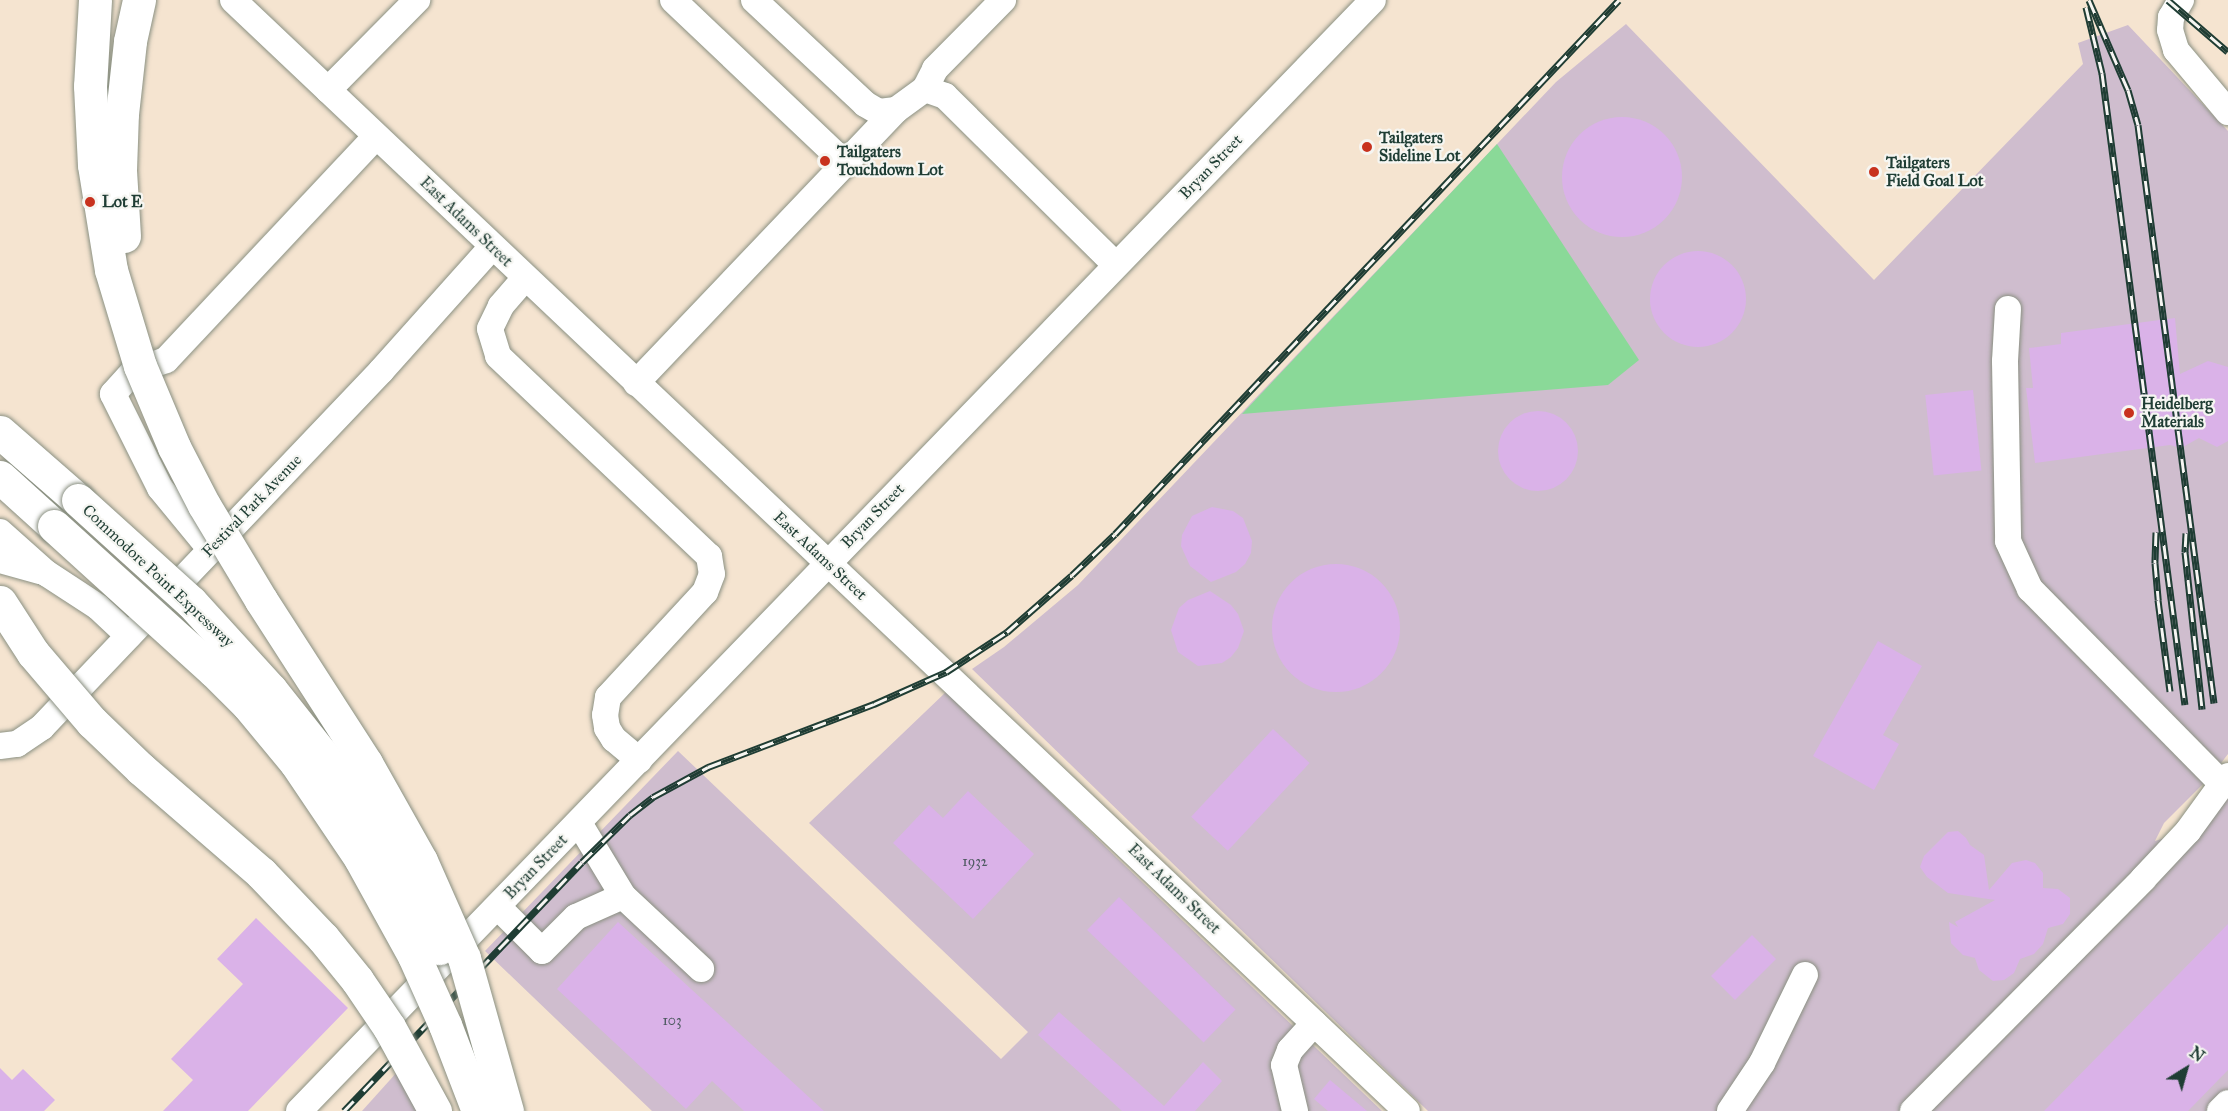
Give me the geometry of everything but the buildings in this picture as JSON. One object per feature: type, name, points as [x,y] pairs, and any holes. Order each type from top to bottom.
[{"type":"highway","points":[[95,0],[90,58],[90,114],[94,165],[106,246],[124,321],[149,390],[174,447],[240,566],[366,763],[410,838],[464,958],[506,1111]]},
{"type":"highway","points":[[139,0],[130,41],[122,105],[122,225],[141,340],[155,392],[174,447]]},
{"type":"highway","name":"Commodore Point Expressway","points":[[0,432],[161,574],[219,632],[284,705],[342,784],[406,886],[442,955],[475,1029],[506,1111]]},
{"type":"highway","name":"Commodore Point Expressway","points":[[0,477],[231,687],[274,735],[313,786],[365,867],[414,956],[448,1032],[478,1111]]},
{"type":"highway","points":[[0,602],[33,652],[92,722],[141,769],[261,873],[323,938],[389,1027],[435,1111]]},
{"type":"street","name":"East Adams Street","points":[[234,0],[492,247],[1407,1111]]},
{"type":"street","points":[[328,90],[417,0]]},
{"type":"street","points":[[673,0],[846,164]]},
{"type":"street","points":[[754,0],[865,104],[879,112],[896,110]]},
{"type":"street","points":[[636,383],[896,110],[925,89],[935,69],[1003,0]]},
{"type":"street","name":"Bryan Street","points":[[299,1111],[1373,0]]},
{"type":"street","points":[[2181,0],[2171,17],[2170,30],[2176,50],[2228,112]]},
{"type":"street","points":[[925,89],[945,96],[1116,265]]},
{"type":"street","points":[[211,550],[160,488],[113,394],[132,372],[166,360],[375,136]]},
{"type":"street","name":"Festival Park Avenue","points":[[0,746],[18,744],[37,732],[381,371],[492,247]]},
{"type":"street","points":[[525,278],[501,306],[490,329],[498,356],[709,556],[712,574],[705,592],[608,697],[605,715],[608,728],[614,739],[639,760]]},
{"type":"street","points":[[1913,1111],[2143,879],[2188,831],[2225,780],[2030,589],[2008,541],[2006,361],[2008,309]]},
{"type":"street","points":[[0,532],[46,573],[98,608],[129,636]]},
{"type":"street","points":[[0,560],[46,573]]},
{"type":"street","points":[[579,823],[623,896],[701,969]]},
{"type":"street","points":[[498,907],[542,951],[576,917],[623,896]]},
{"type":"street","points":[[1730,1111],[1762,1063],[1805,975]]},
{"type":"street","points":[[1295,1111],[1284,1065],[1290,1050],[1314,1023]]},
{"type":"street","points":[[2220,1111],[2228,1103]]},
{"type":"shaded area","points":[[1626,24],[1874,280],[2083,64],[2078,43],[2128,25],[2228,131],[2228,754],[2211,776],[2164,823],[2155,841],[2188,831],[2228,794],[2228,1111],[1428,1111],[972,669],[1004,647],[1078,585],[1556,82]]},
{"type":"shaded area","points":[[947,691],[1117,858],[1382,1111],[652,1111],[485,951],[678,751],[1001,1059],[1028,1032],[809,823]]},
{"type":"shaded area","points":[[398,1071],[441,1111],[362,1111]]},
{"type":"green space","points":[[1497,144],[1639,360],[1608,385],[1242,414]]},
{"type":"railway","points":[[344,1111],[582,862],[630,815],[653,797],[708,767],[874,704],[946,672],[1007,632],[1115,534],[1619,0]]},
{"type":"railway","points":[[2089,0],[2128,90],[2138,125],[2214,703]]},
{"type":"railway","points":[[2168,0],[2228,52]]},
{"type":"railway","points":[[2086,7],[2102,73],[2185,705]]},
{"type":"railway","points":[[2156,532],[2155,563],[2158,600],[2170,691]]},
{"type":"railway","points":[[2186,533],[2185,552],[2202,709]]},
{"type":"place","name":"Tailgaters Sideline Lot","points":[[1367,147]]},
{"type":"place","name":"Tailgaters Touchdown Lot","points":[[825,161]]},
{"type":"place","name":"Tailgaters Field Goal Lot","points":[[1874,172]]},
{"type":"place","name":"Lot E","points":[[90,202]]},
{"type":"place","name":"Heidelberg Materials","points":[[2129,413]]}]
